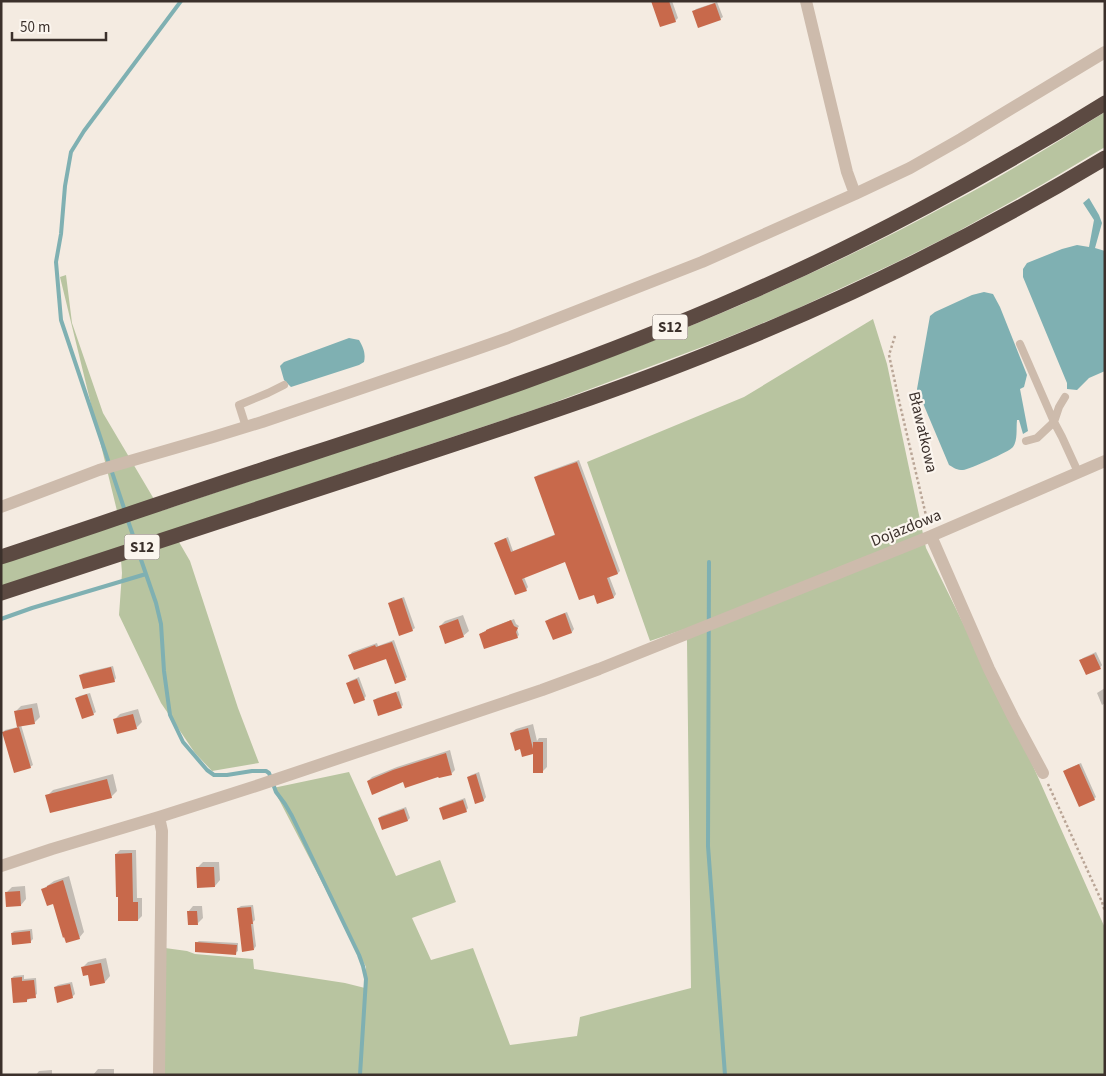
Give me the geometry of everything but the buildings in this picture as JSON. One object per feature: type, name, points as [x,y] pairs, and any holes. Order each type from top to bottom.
[{"type":"highway","name":"S12","points":[[1,557],[414,420],[553,372],[636,340],[747,294],[844,248],[944,197],[1044,140],[1105,102]]},
{"type":"highway","name":"S12","points":[[1,594],[574,404],[719,350],[848,294],[924,258],[1105,158]]},
{"type":"street","points":[[806,1],[847,172],[855,194]]},
{"type":"street","points":[[1,507],[99,470],[246,427],[406,374],[508,338],[702,262],[910,168],[1105,52]]},
{"type":"street","name":"Dojazdowa","points":[[1,866],[259,785],[542,690],[931,536],[1105,461]]},
{"type":"street","points":[[931,536],[989,669],[1043,773]]},
{"type":"street","points":[[158,1075],[162,831],[159,817]]},
{"type":"lane","points":[[1020,344],[1078,472]]},
{"type":"lane","points":[[246,427],[238,404],[284,385]]},
{"type":"lane","points":[[1026,441],[1037,438],[1054,422],[1065,397]]},
{"type":"path","name":"Bławatkowa","points":[[895,336],[889,355],[931,536]]},
{"type":"path","points":[[1043,773],[1105,912]]},
{"type":"green space","points":[[1105,112],[1105,147],[955,233],[792,311],[721,340],[542,407],[172,530],[190,561],[238,708],[259,763],[212,771],[195,753],[161,703],[119,615],[122,573],[120,547],[1,586],[1,562],[118,515],[60,277],[66,275],[72,323],[103,413],[161,511],[536,384],[712,317],[832,264],[920,220],[1009,171]]},
{"type":"green space","points":[[873,319],[887,364],[926,548],[1029,757],[1105,928],[1105,1075],[163,1075],[165,948],[195,954],[253,959],[254,969],[345,983],[365,988],[366,967],[273,788],[349,772],[396,876],[440,860],[456,902],[412,918],[431,960],[473,948],[510,1045],[577,1036],[580,1017],[691,988],[687,641],[685,629],[650,641],[587,462],[744,397]]},
{"type":"water","points":[[1089,198],[1102,223],[1095,248],[1105,251],[1105,371],[1089,378],[1077,390],[1067,389],[1067,383],[1023,277],[1023,269],[1027,263],[1062,249],[1077,245],[1089,247],[1094,220],[1083,203]]},
{"type":"water","points":[[984,292],[993,294],[1000,307],[1027,375],[1024,387],[1020,389],[1028,431],[1023,434],[1019,420],[1017,420],[1016,438],[1013,447],[989,460],[961,470],[949,465],[917,389],[930,316],[972,295]]},
{"type":"water","points":[[349,338],[359,340],[364,350],[364,362],[291,387],[284,380],[280,366],[284,362]]},
{"type":"waterway","points":[[125,511],[61,320],[56,262],[71,152],[84,131],[181,1]]},
{"type":"waterway","points":[[127,518],[136,544]]},
{"type":"waterway","points":[[138,551],[156,603],[161,624],[164,671],[170,715],[183,742],[207,770],[214,775],[252,771],[266,771],[269,773],[276,792],[292,816],[359,955],[366,979],[360,1075]]},
{"type":"waterway","points":[[709,562],[708,846],[725,1075]]},
{"type":"waterway","points":[[1,619],[146,574]]}]
